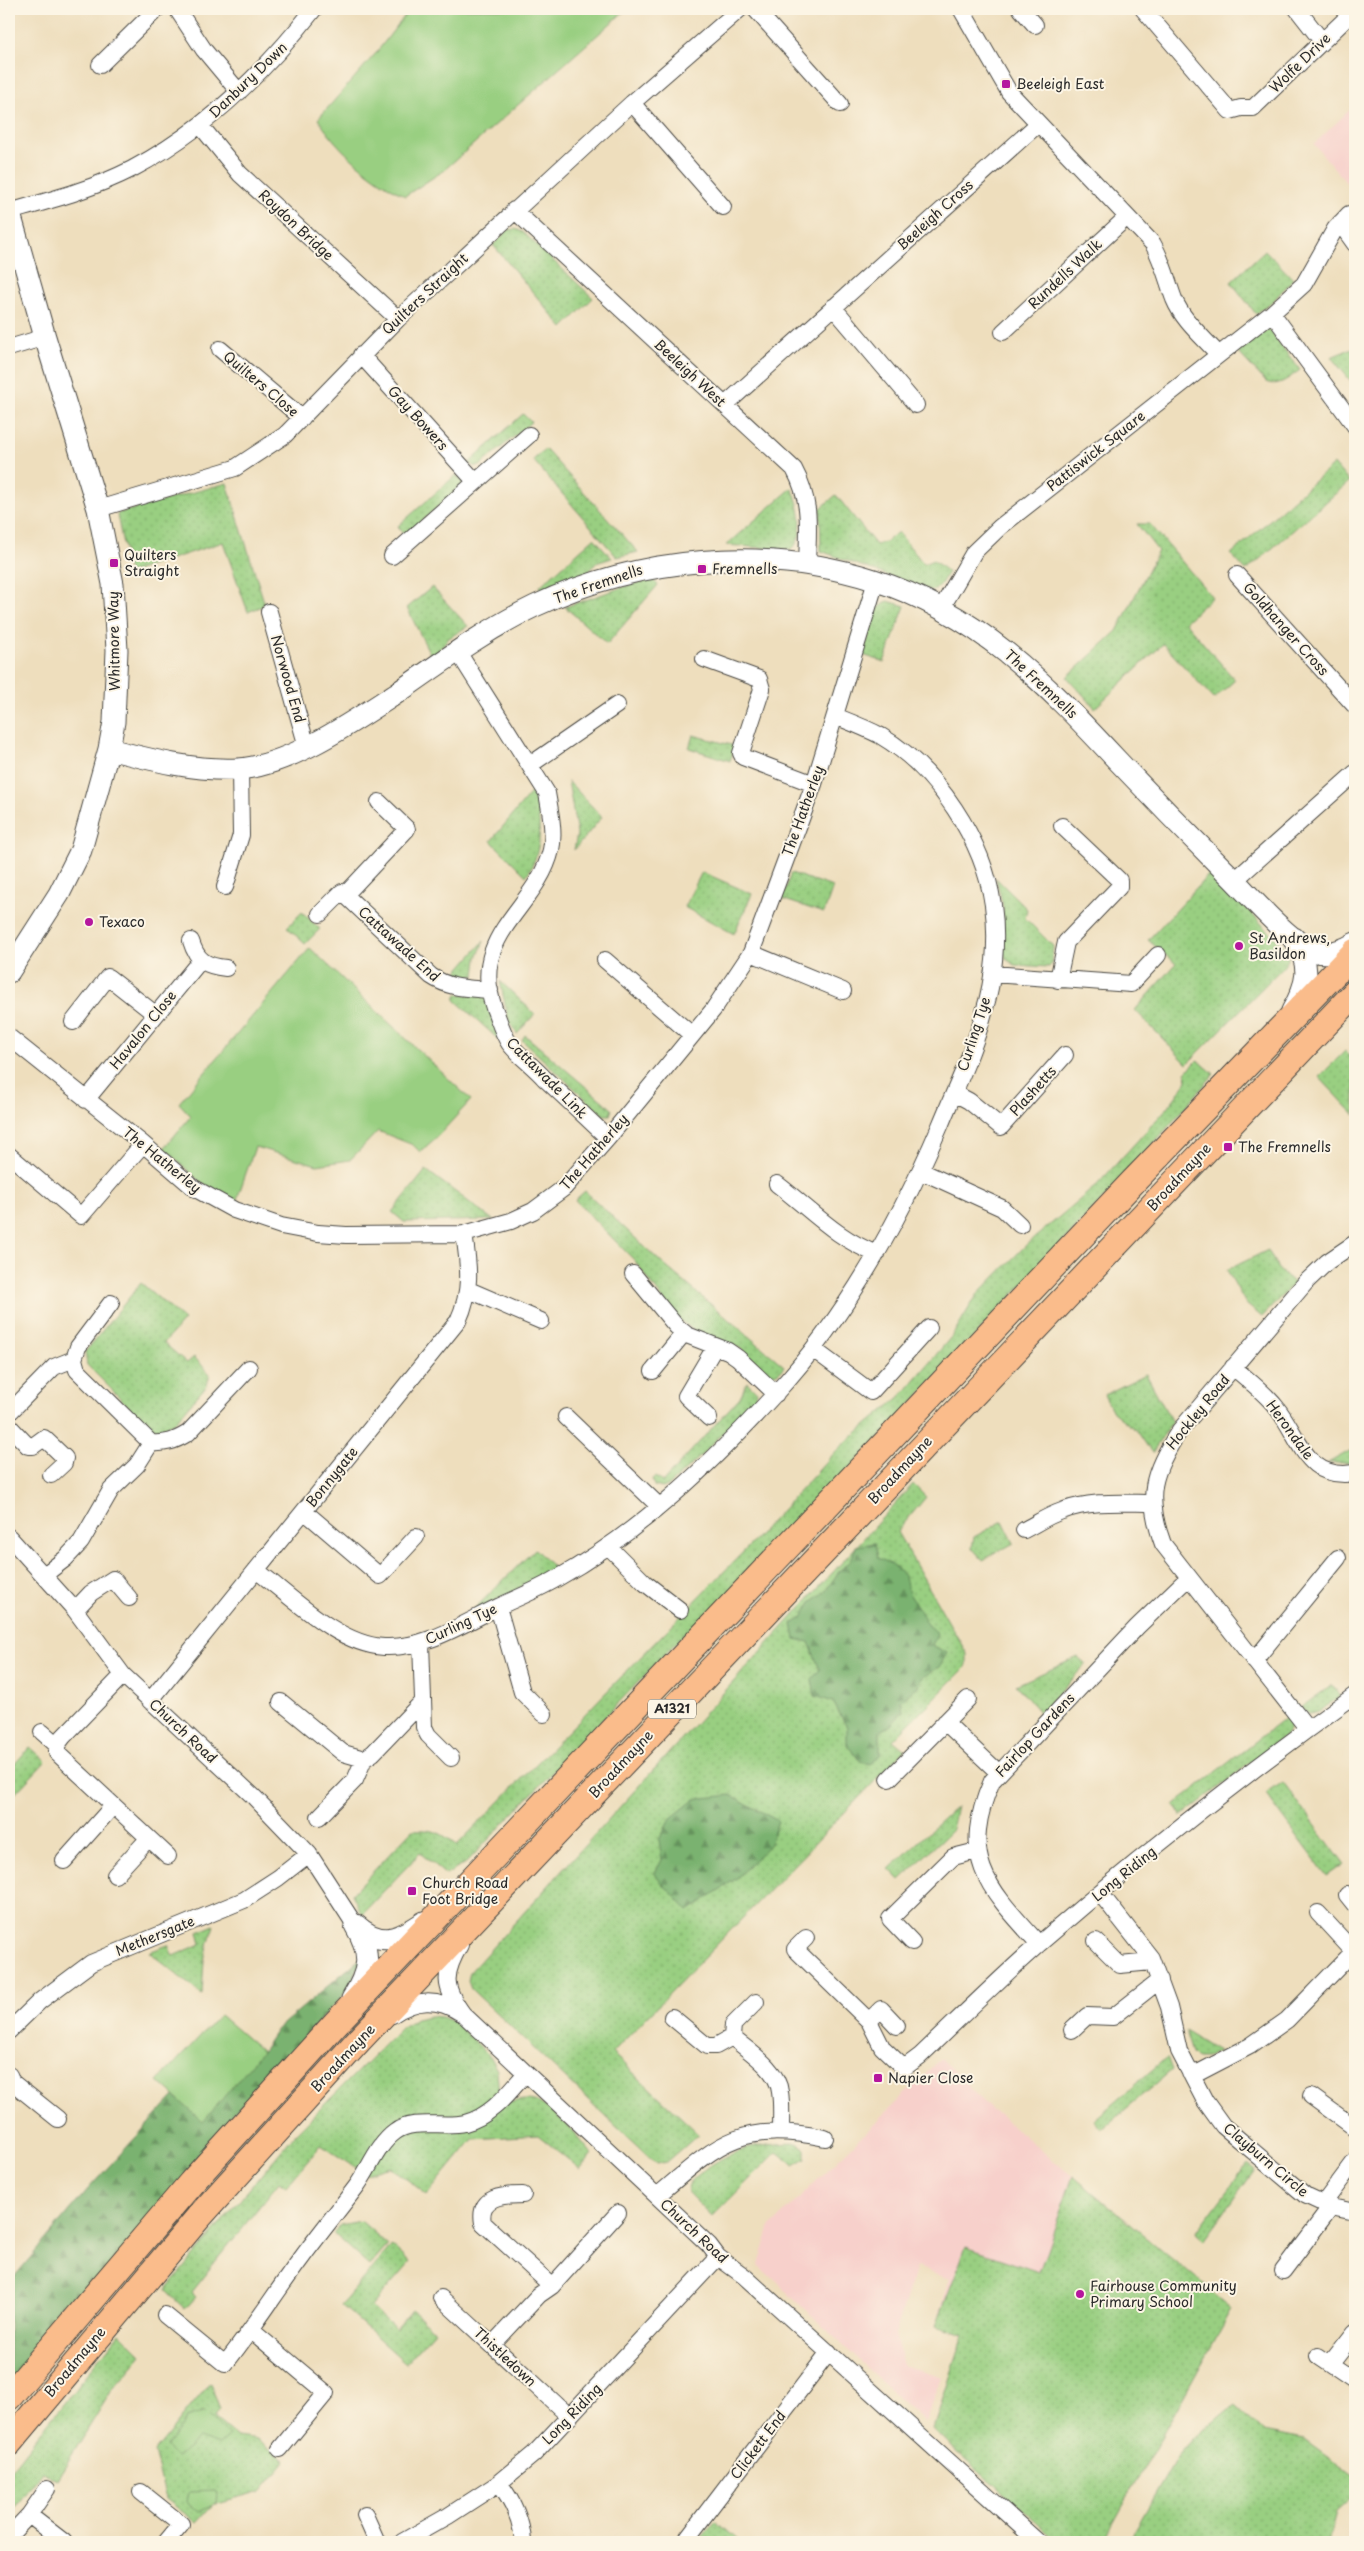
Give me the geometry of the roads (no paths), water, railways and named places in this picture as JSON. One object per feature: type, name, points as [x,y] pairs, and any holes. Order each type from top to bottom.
[{"type":"main road","name":"Broadmayne","points":[[9,2397],[191,2183],[335,2024],[1273,1035],[1355,952]]},
{"type":"main road","name":"Broadmayne","points":[[9,2443],[175,2246],[360,2040],[1355,993]]},
{"type":"street","points":[[100,65],[157,9]]},
{"type":"street","points":[[177,9],[204,50],[239,92]]},
{"type":"street","name":"Danbury Down","points":[[9,211],[77,192],[109,179],[148,159],[200,125],[239,92],[285,44],[314,9]]},
{"type":"street","name":"Quilters Straight","points":[[98,509],[235,468],[279,440],[361,355],[514,210],[632,103],[740,9]]},
{"type":"street","points":[[755,9],[840,104]]},
{"type":"street","points":[[960,9],[1009,92],[1153,244],[1159,254],[1174,300],[1184,318],[1218,354]]},
{"type":"street","points":[[1021,9],[1035,25]]},
{"type":"street","name":"Wolfe Drive","points":[[1143,9],[1230,111],[1241,108],[1253,108],[1355,10]]},
{"type":"street","points":[[1297,9],[1322,41]]},
{"type":"street","points":[[632,103],[723,207]]},
{"type":"street","name":"Beeleigh Cross","points":[[725,405],[1038,124]]},
{"type":"street","name":"Roydon Bridge","points":[[200,125],[240,174],[398,319]]},
{"type":"street","name":"Beeleigh West","points":[[514,210],[786,460],[800,480],[809,511],[807,564]]},
{"type":"street","name":"Whitmore Way","points":[[9,211],[45,337],[98,509],[113,584],[116,616],[117,682],[109,748],[81,850],[60,894],[9,972]]},
{"type":"street","name":"Rundells Walk","points":[[1003,332],[1127,217]]},
{"type":"street","name":"Pattiswick Square","points":[[941,609],[974,552],[991,536],[1272,313],[1304,284],[1321,251],[1344,219],[1355,244]]},
{"type":"street","points":[[833,307],[916,405]]},
{"type":"street","points":[[1272,313],[1307,364],[1355,426]]},
{"type":"street","points":[[9,348],[45,337]]},
{"type":"street","name":"Quilters Close","points":[[220,349],[302,418]]},
{"type":"street","name":"Gay Bowers","points":[[361,355],[475,482]]},
{"type":"street","points":[[392,556],[529,435]]},
{"type":"street","name":"The Fremnells","points":[[109,748],[185,767],[240,769],[308,747],[380,704],[481,636],[536,606],[595,583],[648,567],[767,560],[807,564],[876,581],[941,609],[972,626],[1026,667],[1234,880],[1294,938],[1313,951],[1323,953],[1335,952],[1355,943]]},
{"type":"street","name":"Goldhanger Cross","points":[[1237,575],[1355,706]]},
{"type":"street","name":"The Hatherley","points":[[9,1037],[143,1144],[194,1188],[234,1210],[281,1226],[318,1233],[346,1235],[464,1234],[511,1221],[547,1202],[564,1188],[608,1138],[713,1010],[751,953],[814,784],[876,581]]},
{"type":"street","name":"Norwood End","points":[[269,612],[308,747]]},
{"type":"street","name":"Cattawade Link","points":[[458,652],[547,793],[552,820],[551,850],[537,882],[504,926],[494,949],[489,966],[490,990],[503,1031],[509,1042],[608,1138]]},
{"type":"street","points":[[704,659],[761,681],[762,689],[741,753],[743,757],[814,784]]},
{"type":"street","points":[[530,765],[617,705]]},
{"type":"street","name":"Curling Tye","points":[[256,1570],[332,1628],[349,1638],[380,1646],[422,1643],[554,1580],[609,1546],[660,1506],[720,1451],[776,1394],[813,1349],[877,1254],[921,1171],[976,1040],[992,974],[995,937],[993,904],[985,872],[965,826],[938,787],[905,754],[881,736],[835,716]]},
{"type":"street","points":[[225,887],[242,835],[240,769]]},
{"type":"street","points":[[1234,880],[1355,773]]},
{"type":"street","points":[[320,914],[342,892],[345,895],[407,829],[379,802]]},
{"type":"street","points":[[1058,980],[1066,942],[1119,888],[1118,880],[1062,826]]},
{"type":"street","name":"Cattawade End","points":[[345,895],[442,983],[461,988],[490,990]]},
{"type":"street","name":"The Fremnells","points":[[1273,1035],[1299,1000],[1305,981],[1306,960],[1294,938]]},
{"type":"street","points":[[191,941],[200,961],[213,967],[226,968]]},
{"type":"street","points":[[751,953],[842,991]]},
{"type":"street","points":[[992,974],[1131,984],[1158,955]]},
{"type":"street","points":[[605,960],[692,1035]]},
{"type":"street","name":"Havalon Close","points":[[86,1100],[200,961]]},
{"type":"street","points":[[73,1022],[108,977],[155,1014]]},
{"type":"street","name":"Plashetts","points":[[954,1092],[969,1101],[1001,1127],[1065,1055]]},
{"type":"street","points":[[9,1155],[81,1216],[143,1144]]},
{"type":"street","points":[[921,1171],[1002,1208],[1020,1225]]},
{"type":"street","points":[[777,1184],[804,1205],[831,1230],[855,1246],[877,1254]]},
{"type":"street","name":"Bonnygate","points":[[150,1701],[458,1321],[469,1290],[470,1276],[464,1234]]},
{"type":"street","name":"Hockley Road","points":[[1308,1729],[1163,1544],[1156,1525],[1153,1503],[1154,1482],[1162,1456],[1180,1430],[1307,1281],[1327,1262],[1355,1243]]},
{"type":"street","points":[[633,1274],[684,1333],[697,1341],[738,1358],[776,1394]]},
{"type":"street","points":[[469,1290],[542,1322]]},
{"type":"street","points":[[111,1303],[78,1347],[74,1359],[77,1370],[151,1443],[162,1444],[176,1441],[188,1433],[249,1368]]},
{"type":"street","points":[[813,1349],[871,1392],[929,1328]]},
{"type":"street","points":[[653,1371],[684,1333]]},
{"type":"street","points":[[709,1418],[686,1396],[715,1347]]},
{"type":"street","points":[[51,1475],[64,1463],[65,1458],[44,1438],[34,1446],[28,1446],[9,1415],[54,1367],[74,1359]]},
{"type":"street","name":"Herondale","points":[[1233,1367],[1277,1408],[1304,1452],[1320,1469],[1338,1474],[1355,1472]]},
{"type":"street","points":[[566,1417],[660,1506]]},
{"type":"street","points":[[44,1575],[81,1542],[111,1490],[137,1464],[151,1443]]},
{"type":"street","points":[[1024,1530],[1060,1511],[1097,1502],[1153,1503]]},
{"type":"street","points":[[304,1511],[380,1576],[416,1537]]},
{"type":"street","name":"Church Road","points":[[9,1537],[76,1610],[123,1675],[254,1797],[309,1854],[356,1925],[363,1938],[367,1952],[367,1969],[361,1983],[335,2024]]},
{"type":"street","points":[[609,1546],[645,1583],[680,1610]]},
{"type":"street","points":[[1254,1661],[1338,1558]]},
{"type":"street","name":"Fairlop Gardens","points":[[1039,1944],[996,1896],[980,1865],[977,1851],[978,1825],[982,1804],[992,1781],[999,1773],[1137,1627],[1188,1578]]},
{"type":"street","points":[[76,1610],[91,1593],[113,1580],[129,1598]]},
{"type":"street","points":[[498,1606],[522,1692],[544,1714]]},
{"type":"street","points":[[422,1643],[423,1723],[426,1732],[451,1758]]},
{"type":"street","points":[[123,1675],[62,1739],[60,1757],[168,1856]]},
{"type":"street","name":"Long Riding","points":[[869,2021],[882,2047],[904,2068],[920,2056],[1039,1944],[1100,1893],[1355,1694]]},
{"type":"street","points":[[889,1779],[968,1699]]},
{"type":"street","points":[[281,1702],[343,1752],[364,1759]]},
{"type":"street","points":[[319,1818],[355,1780],[364,1759],[373,1753],[422,1702]]},
{"type":"street","points":[[945,1722],[999,1773]]},
{"type":"street","points":[[42,1732],[62,1739]]},
{"type":"street","points":[[64,1861],[113,1806]]},
{"type":"street","points":[[115,1875],[148,1839]]},
{"type":"street","points":[[912,1942],[890,1918],[953,1857],[977,1851]]},
{"type":"street","name":"Methersgate","points":[[10,2027],[40,2001],[91,1963],[244,1900],[278,1878],[309,1854]]},
{"type":"street","name":"Clayburn Circle","points":[[1100,1893],[1143,1946],[1152,1962],[1169,2007],[1179,2051],[1205,2101],[1223,2126],[1305,2196],[1327,2206],[1355,2212]]},
{"type":"street","name":"Church Road","points":[[356,1925],[365,1934],[389,1939],[410,1932],[443,1909]]},
{"type":"street","name":"Church Road","points":[[482,1910],[450,1961],[447,1972],[448,1990],[463,2014],[657,2196],[718,2257],[744,2276],[1038,2542]]},
{"type":"street","points":[[1190,2072],[1200,2072],[1263,2038],[1287,2020],[1354,1951],[1318,1913]]},
{"type":"street","points":[[806,1938],[795,1949],[869,2021],[881,2009],[897,2026]]},
{"type":"street","points":[[1096,1941],[1120,1965],[1152,1962]]},
{"type":"street","points":[[1072,2030],[1087,2016],[1113,2017],[1160,1980]]},
{"type":"street","points":[[360,2040],[402,2009],[416,2003],[436,2002],[449,2005],[463,2014]]},
{"type":"street","points":[[732,2037],[733,2025],[756,2002]]},
{"type":"street","points":[[672,2017],[707,2046],[716,2046],[732,2037]]},
{"type":"street","points":[[732,2037],[777,2079],[780,2090],[781,2131]]},
{"type":"street","points":[[165,2315],[225,2364],[252,2331],[302,2257],[366,2174],[383,2144],[396,2131],[412,2126],[465,2123],[482,2116],[496,2106],[526,2073]]},
{"type":"street","points":[[9,2075],[12,2082],[58,2118]]},
{"type":"street","points":[[1312,2096],[1355,2128]]},
{"type":"street","points":[[657,2196],[716,2148],[734,2139],[759,2132],[781,2131],[825,2138]]},
{"type":"street","points":[[1283,2270],[1355,2161]]},
{"type":"street","points":[[523,2195],[500,2195],[491,2199],[482,2210],[483,2223],[552,2286]]},
{"type":"street","points":[[492,2345],[539,2295],[552,2286],[618,2214]]},
{"type":"street","name":"Long Riding","points":[[402,2542],[448,2516],[499,2483],[534,2454],[718,2257]]},
{"type":"street","name":"Thistledown","points":[[440,2298],[570,2417]]},
{"type":"street","points":[[252,2331],[326,2393],[280,2449]]},
{"type":"street","points":[[1355,2332],[1324,2360],[1355,2381]]},
{"type":"street","name":"Clickett End","points":[[688,2537],[829,2352]]},
{"type":"street","points":[[499,2483],[510,2497],[516,2512],[523,2542]]},
{"type":"street","points":[[9,2536],[29,2514],[47,2489]]},
{"type":"street","points":[[142,2492],[181,2524],[166,2542]]},
{"type":"street","points":[[29,2514],[64,2542]]},
{"type":"street","points":[[365,2515],[377,2542]]},
{"type":"place","name":"Beeleigh East","points":[[1006,84]]},
{"type":"place","name":"Quilters Straight","points":[[114,563]]},
{"type":"place","name":"Fremnells","points":[[702,569]]},
{"type":"place","name":"Texaco","points":[[89,922]]},
{"type":"place","name":"St Andrews, Basildon","points":[[1239,946]]},
{"type":"place","name":"The Fremnells","points":[[1228,1147]]},
{"type":"place","name":"Church Road Foot Bridge","points":[[412,1891]]},
{"type":"place","name":"Napier Close","points":[[878,2078]]},
{"type":"place","name":"Fairhouse Community Primary School","points":[[1080,2294]]}]
